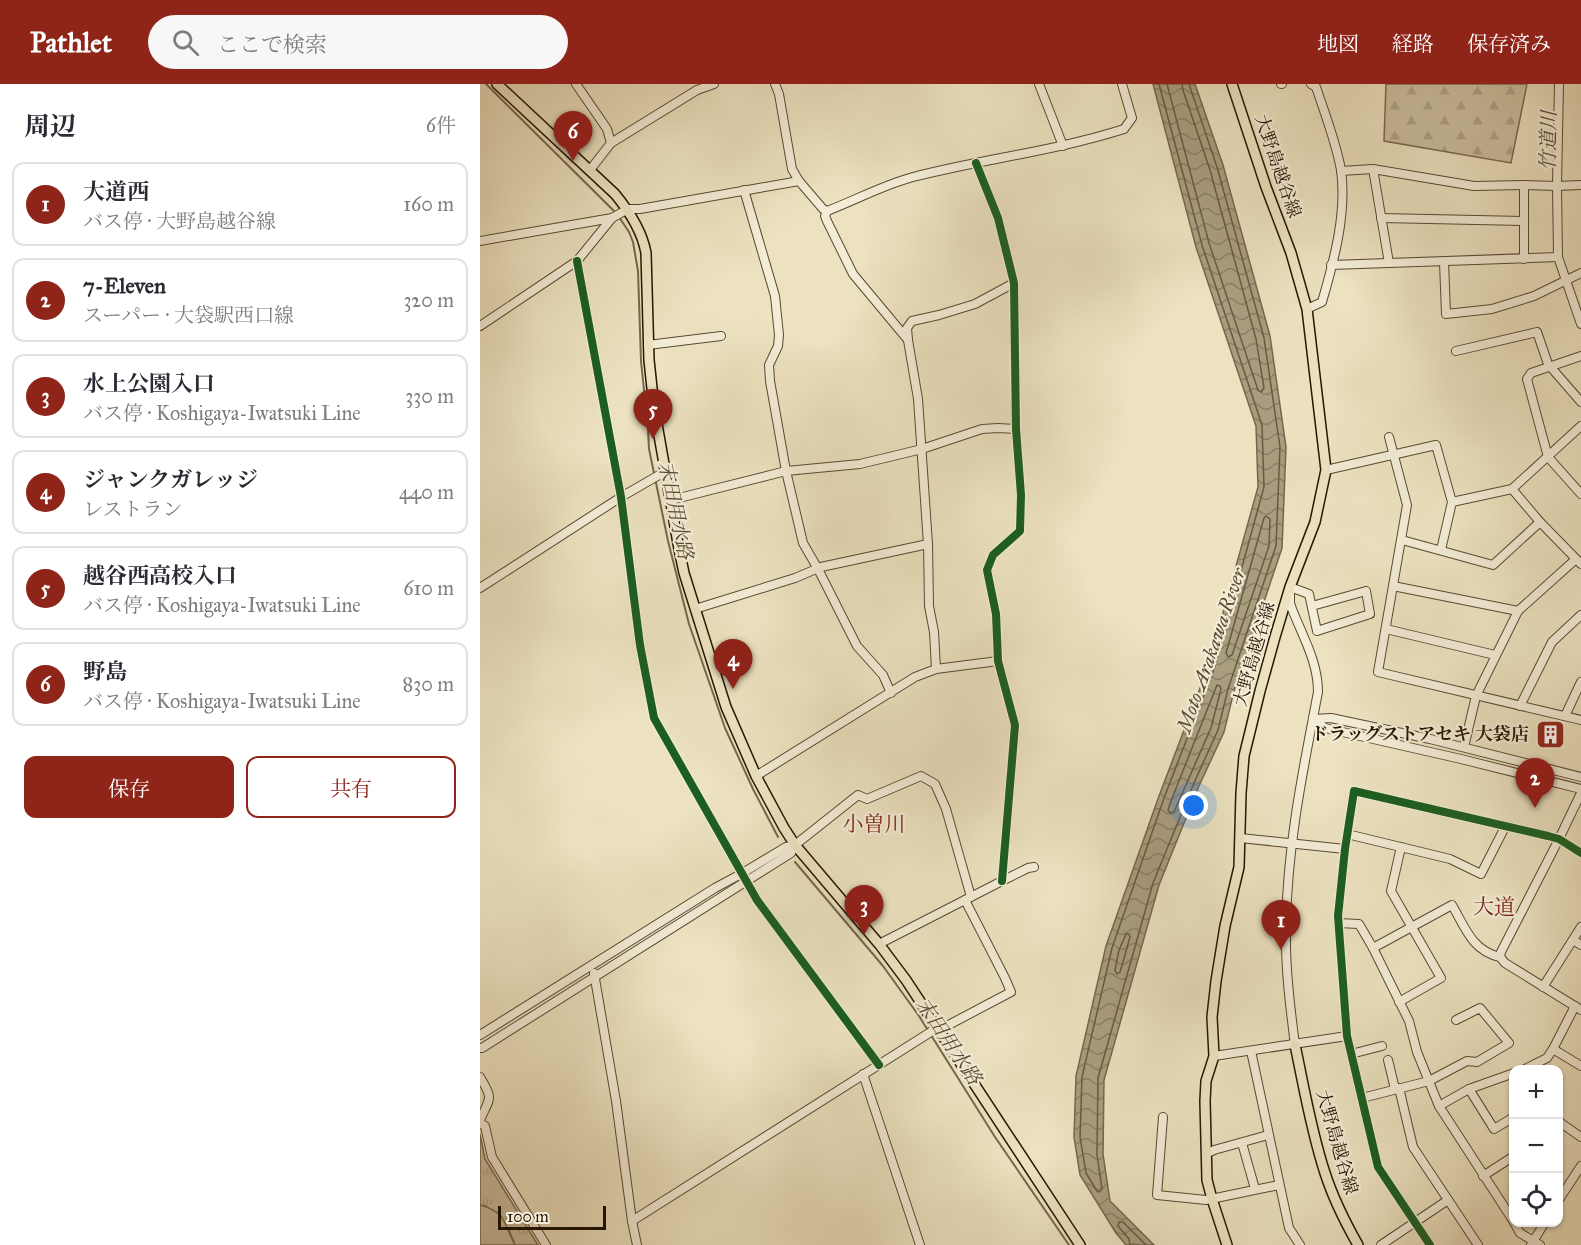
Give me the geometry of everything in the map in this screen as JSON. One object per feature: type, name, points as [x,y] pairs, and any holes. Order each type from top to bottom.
[{"type":"main road","points":[[497,84],[615,194],[619,214],[644,241],[648,345],[658,475],[671,500],[684,573],[726,707],[775,814],[795,845],[879,944],[906,980],[933,1032],[1036,1176],[1080,1245]]},
{"type":"main road","name":"大野島越谷線","points":[[1227,1245],[1207,1180],[1205,1101],[1206,1081],[1214,1056],[1212,1017],[1225,926],[1239,867],[1244,756],[1290,587],[1315,522],[1326,470],[1306,309],[1290,253],[1232,84]]},
{"type":"main road","name":"大野島越谷線","points":[[1295,1045],[1325,1173],[1346,1224],[1358,1245]]},
{"type":"street","points":[[576,84],[607,129],[611,143]]},
{"type":"street","points":[[590,170],[611,143],[697,90],[714,84]]},
{"type":"street","points":[[775,84],[779,94],[792,170],[799,181],[827,211]]},
{"type":"street","points":[[1039,84],[1063,146]]},
{"type":"street","points":[[908,340],[853,274],[827,221],[825,216],[827,211],[912,177],[1063,146],[1124,129],[1132,118],[1122,84]]},
{"type":"street","points":[[1559,84],[1558,258],[1581,324]]},
{"type":"street","points":[[1306,309],[1322,302],[1330,277],[1340,234],[1342,186],[1336,146],[1315,85]]},
{"type":"street","points":[[976,163],[998,218],[1014,283],[1016,429],[1021,495],[1020,531],[993,555],[987,570],[996,614],[998,661],[1015,726],[1002,881]]},
{"type":"street","points":[[1341,171],[1373,169],[1474,186],[1581,185]]},
{"type":"street","points":[[1373,169],[1389,263]]},
{"type":"street","points":[[480,241],[640,209],[799,181]]},
{"type":"street","points":[[1524,185],[1524,259]]},
{"type":"street","points":[[744,190],[775,296],[778,346],[769,365],[770,381],[786,471],[803,543],[856,646],[883,675],[891,693]]},
{"type":"street","points":[[480,326],[577,261],[619,214]]},
{"type":"street","points":[[1381,218],[1523,221]]},
{"type":"street","points":[[1331,265],[1558,258]]},
{"type":"street","points":[[577,261],[621,497],[639,645],[654,718],[757,900],[879,1065]]},
{"type":"street","points":[[1444,262],[1446,314],[1492,309],[1534,296],[1581,273]]},
{"type":"street","points":[[936,669],[934,632],[929,606],[928,544],[918,399],[908,328],[912,321],[975,304],[1014,283]]},
{"type":"street","points":[[1456,351],[1537,332],[1551,367],[1581,402]]},
{"type":"street","points":[[648,345],[721,336]]},
{"type":"street","points":[[1581,356],[1531,373],[1527,380],[1548,457],[1581,494]]},
{"type":"street","points":[[1452,502],[1512,489],[1581,426]]},
{"type":"street","points":[[671,500],[786,471],[860,464],[922,449],[982,429],[1016,429]]},
{"type":"street","points":[[1389,437],[1407,505],[1378,672],[1581,720]]},
{"type":"street","points":[[1326,470],[1436,445],[1452,502],[1441,550]]},
{"type":"street","points":[[480,588],[658,475]]},
{"type":"street","points":[[1464,747],[1476,696],[1518,611],[1579,561],[1540,522],[1512,489]]},
{"type":"street","points":[[1402,540],[1493,565],[1540,522]]},
{"type":"street","points":[[695,609],[818,569],[928,544]]},
{"type":"street","points":[[1393,586],[1518,611]]},
{"type":"street","points":[[1295,1045],[1287,968],[1286,928],[1292,844],[1318,692],[1318,678],[1314,659],[1290,603],[1290,587],[1309,594],[1317,631],[1370,614],[1366,591],[1312,606]]},
{"type":"street","points":[[1520,706],[1552,642],[1581,615]]},
{"type":"street","points":[[1386,629],[1495,655]]},
{"type":"street","points":[[756,776],[915,677],[936,669],[998,661]]},
{"type":"street","points":[[1565,716],[1581,682]]},
{"type":"street","points":[[1313,719],[1331,718],[1464,747],[1581,777]]},
{"type":"street","points":[[1313,719],[1325,728],[1461,759],[1581,791],[1500,957]]},
{"type":"street","points":[[480,1048],[595,977],[744,878],[786,847],[795,845],[858,795],[867,799],[921,776],[935,784],[946,809],[968,898],[1011,992],[933,1032],[863,1074],[632,1221]]},
{"type":"street","points":[[1430,1245],[1378,1167],[1347,1036],[1338,923],[1345,849],[1354,791],[1559,839],[1581,853]]},
{"type":"street","points":[[1347,834],[1450,859],[1481,874],[1505,826]]},
{"type":"street","points":[[1240,838],[1345,849]]},
{"type":"street","points":[[1399,1002],[1441,978],[1391,891],[1401,847]]},
{"type":"street","points":[[879,944],[1034,867]]},
{"type":"street","points":[[480,1035],[715,888],[744,878]]},
{"type":"street","points":[[1373,948],[1452,904],[1476,946],[1491,956],[1500,957],[1505,963],[1578,1008],[1547,1058],[1532,1065]]},
{"type":"street","points":[[1338,923],[1359,924],[1409,1022],[1416,1052],[1439,1106],[1509,1215]]},
{"type":"street","points":[[1544,987],[1581,927]]},
{"type":"street","points":[[1573,940],[1581,945]]},
{"type":"street","points":[[593,965],[637,1245]]},
{"type":"street","points":[[1362,1098],[1428,1081],[1467,1061],[1478,1062],[1509,1043],[1480,1008],[1456,1020]]},
{"type":"street","points":[[1214,1056],[1347,1036]]},
{"type":"street","points":[[1351,1054],[1382,1046]]},
{"type":"street","points":[[1553,1049],[1581,1066]]},
{"type":"street","points":[[1251,1051],[1288,1228],[1300,1245]]},
{"type":"street","points":[[1389,1060],[1413,1147],[1479,1245]]},
{"type":"street","points":[[863,1074],[920,1245]]},
{"type":"street","points":[[1439,1106],[1469,1089],[1509,1075]]},
{"type":"street","points":[[480,1077],[490,1095],[480,1121],[485,1126],[492,1157],[546,1245]]},
{"type":"street","points":[[1469,1089],[1494,1129],[1509,1119]]},
{"type":"street","points":[[1163,1117],[1157,1196],[1206,1200],[1279,1185]]},
{"type":"street","points":[[1563,1126],[1581,1137]]},
{"type":"street","points":[[1206,1154],[1268,1136]]},
{"type":"street","points":[[1242,1143],[1254,1190]]},
{"type":"street","points":[[1483,1176],[1509,1159]]},
{"type":"street","points":[[1563,1193],[1581,1166]]},
{"type":"street","points":[[1381,1245],[1448,1200]]},
{"type":"street","points":[[1517,1227],[1520,1233],[1535,1244],[1543,1227]]},
{"type":"green space","points":[[1386,84],[1527,84],[1511,163],[1384,141]]},
{"type":"green space","points":[[480,1134],[485,1159],[538,1245],[515,1245],[509,1230],[486,1206],[480,1205]]},
{"type":"green space","points":[[480,1205],[496,1212],[504,1220],[515,1245],[480,1245]]},
{"type":"water","points":[[1153,84],[1195,84],[1223,165],[1270,336],[1286,447],[1282,548],[1234,691],[1224,732],[1199,786],[1159,885],[1104,1080],[1103,1154],[1110,1201],[1154,1245],[1126,1245],[1080,1175],[1074,1137],[1076,1076],[1106,946],[1208,667],[1258,487],[1256,426],[1196,247]]},
{"type":"waterway","name":"末田用水路","points":[[486,84],[616,213]]},
{"type":"waterway","name":"竹道川","points":[[1561,154],[1561,181]]},
{"type":"waterway","name":"末田用水路","points":[[619,217],[633,242],[638,271],[641,361],[649,449],[668,541],[689,624],[725,728],[778,837]]},
{"type":"waterway","name":"末田用水路","points":[[795,862],[883,966],[919,1016],[995,1137],[1069,1245]]},
{"type":"cycle path","points":[[976,163],[998,218],[1014,283],[1016,429],[1021,495],[1020,531],[993,555],[987,570],[996,614],[998,661],[1015,725],[1002,881]]},
{"type":"cycle path","points":[[577,261],[621,497],[640,645],[654,718],[757,900],[879,1065]]},
{"type":"cycle path","points":[[1430,1245],[1378,1167],[1347,1036],[1338,916],[1354,791],[1559,839],[1581,853]]},
{"type":"place","name":"野島","points":[[573,161]]},
{"type":"place","name":"越谷西高校入口","points":[[653,439]]},
{"type":"place","name":"ジャンクガレッジ","points":[[733,689]]},
{"type":"place","name":"ドラッグストアセキ 大袋店","points":[[1550,734]]},
{"type":"place","name":"7-Eleven","points":[[1535,808]]},
{"type":"place","name":"水上公園入口","points":[[864,935]]},
{"type":"place","name":"大道西","points":[[1281,950]]},
{"type":"district","name":"小曽川","points":[[874,824]]},
{"type":"district","name":"大道","points":[[1494,907]]},
{"type":"water label","name":"Moto Arakawa River","points":[[1211,650]]}]
